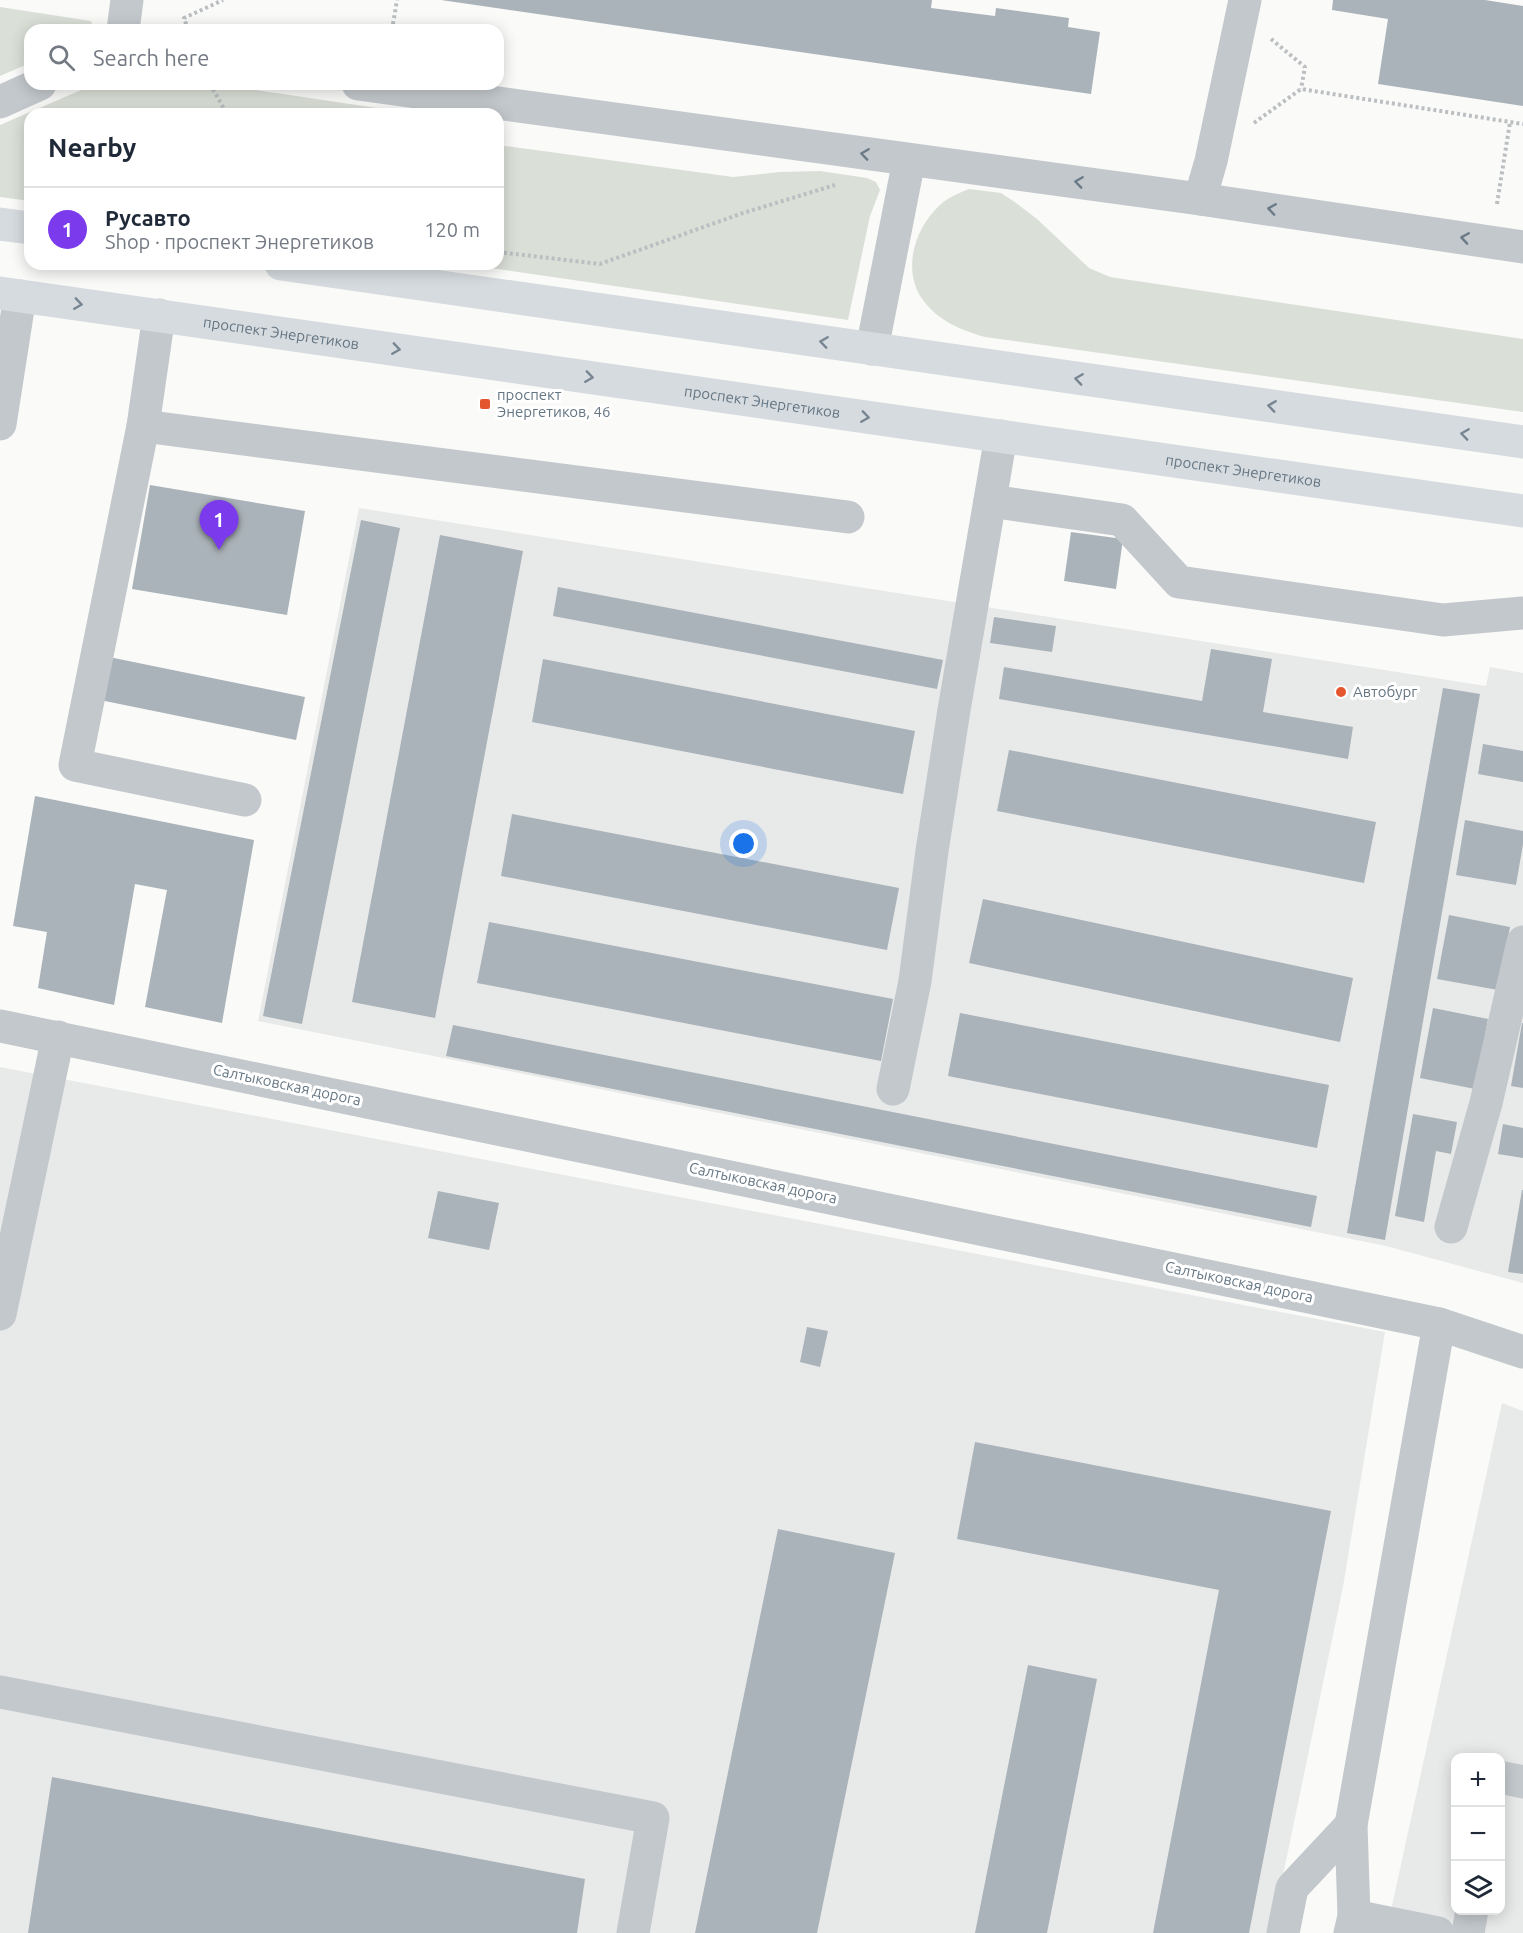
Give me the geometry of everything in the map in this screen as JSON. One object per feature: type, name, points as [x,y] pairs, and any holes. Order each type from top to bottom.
[{"type":"main road","points":[[0,224],[24,227]]},
{"type":"main road","points":[[323,270],[1523,442]]},
{"type":"main road","name":"проспект Энергетиков","points":[[10,294],[1523,511]]},
{"type":"street","points":[[124,24],[127,0]]},
{"type":"street","points":[[1200,199],[1211,161],[1244,8]]},
{"type":"street","points":[[0,102],[27,90]]},
{"type":"street","points":[[401,90],[1200,199],[1523,247]]},
{"type":"street","points":[[872,349],[909,160]]},
{"type":"street","points":[[0,424],[10,294]]},
{"type":"street","points":[[159,315],[142,426],[75,765],[245,800]]},
{"type":"street","points":[[142,426],[848,517]]},
{"type":"street","points":[[893,1089],[915,981],[932,850],[954,710],[1001,436]]},
{"type":"street","points":[[990,501],[1122,520],[1179,582],[1443,620],[1523,613]]},
{"type":"street","points":[[1451,1227],[1486,1103],[1523,942]]},
{"type":"street","name":"Салтыковская дорога","points":[[0,1026],[1439,1324],[1523,1352]]},
{"type":"street","points":[[0,1314],[58,1037]]},
{"type":"street","points":[[1438,1933],[1352,1924],[1351,1825],[1439,1324]]},
{"type":"street","points":[[0,1692],[653,1818],[633,1933]]},
{"type":"street","points":[[1505,1778],[1523,1782]]},
{"type":"street","points":[[1283,1933],[1292,1888],[1351,1825]]},
{"type":"street","points":[[1468,1933],[1471,1915]]},
{"type":"path","points":[[186,24],[184,18],[223,0]]},
{"type":"path","points":[[393,24],[397,0]]},
{"type":"path","points":[[1244,8],[1305,67],[1301,89]]},
{"type":"path","points":[[1211,161],[1236,135],[1301,89],[1523,124]]},
{"type":"path","points":[[213,90],[224,108]]},
{"type":"path","points":[[1497,204],[1510,122]]},
{"type":"path","points":[[504,253],[600,264],[743,213],[846,182],[850,152]]},
{"type":"shaded area","points":[[0,7],[91,21],[92,24],[24,24],[24,66],[0,76]]},
{"type":"shaded area","points":[[81,90],[256,90],[377,108],[39,108]]},
{"type":"shaded area","points":[[24,115],[24,200],[0,197],[0,125]]},
{"type":"shaded area","points":[[504,146],[733,177],[820,171],[867,178],[876,182],[880,190],[870,216],[848,320],[504,270]]},
{"type":"shaded area","points":[[969,189],[1001,193],[1037,219],[1089,268],[1110,277],[1523,339],[1523,412],[985,337],[967,331],[943,319],[923,300],[916,288],[912,263],[918,237],[932,213],[947,199]]},
{"type":"shaded area","points":[[359,508],[1486,686],[1490,667],[1523,673],[1523,1283],[1386,1246],[258,1021]]},
{"type":"shaded area","points":[[0,1067],[1385,1332],[1343,1587],[1271,1933],[0,1933]]},
{"type":"shaded area","points":[[1502,1403],[1523,1411],[1523,1933],[1386,1933]]},
{"type":"building","points":[[441,0],[932,0],[931,8],[995,16],[996,8],[1069,18],[1068,27],[1100,32],[1091,94]]},
{"type":"building","points":[[1333,0],[1485,0],[1523,6],[1523,106],[1378,84],[1388,19],[1332,10]]},
{"type":"building","points":[[150,485],[305,511],[287,615],[132,589]]},
{"type":"building","points":[[361,520],[400,528],[302,1024],[263,1016]]},
{"type":"building","points":[[1071,532],[1123,539],[1116,589],[1064,581]]},
{"type":"building","points":[[440,535],[523,551],[435,1018],[352,1002]]},
{"type":"building","points":[[558,587],[943,660],[937,689],[553,616]]},
{"type":"building","points":[[994,617],[1056,626],[1052,652],[990,643]]},
{"type":"building","points":[[1211,649],[1272,659],[1263,712],[1353,727],[1348,759],[999,699],[1004,667],[1202,701]]},
{"type":"building","points":[[104,656],[305,697],[296,740],[95,699]]},
{"type":"building","points":[[543,659],[915,731],[903,794],[532,722]]},
{"type":"building","points":[[1443,688],[1480,694],[1385,1240],[1347,1233]]},
{"type":"building","points":[[1483,744],[1523,751],[1523,782],[1478,774]]},
{"type":"building","points":[[1009,750],[1376,822],[1364,883],[997,811]]},
{"type":"building","points":[[35,796],[254,840],[222,1023],[145,1007],[167,890],[135,884],[114,1005],[38,988],[47,932],[13,926]]},
{"type":"building","points":[[512,814],[899,888],[887,950],[501,876]]},
{"type":"building","points":[[1465,820],[1523,831],[1516,885],[1456,875]]},
{"type":"building","points":[[983,899],[1353,978],[1340,1042],[969,963]]},
{"type":"building","points":[[1449,915],[1510,927],[1498,990],[1437,979]]},
{"type":"building","points":[[489,922],[893,999],[881,1061],[477,983]]},
{"type":"building","points":[[1433,1008],[1488,1019],[1475,1089],[1420,1078]]},
{"type":"building","points":[[960,1013],[1329,1085],[1317,1148],[948,1076]]},
{"type":"building","points":[[1523,1023],[1523,1088],[1511,1086]]},
{"type":"building","points":[[453,1025],[1317,1196],[1311,1227],[446,1056]]},
{"type":"building","points":[[1413,1114],[1457,1122],[1451,1154],[1436,1151],[1424,1222],[1395,1216]]},
{"type":"building","points":[[1503,1124],[1523,1128],[1523,1158],[1498,1154]]},
{"type":"building","points":[[1523,1190],[1523,1274],[1508,1272]]},
{"type":"building","points":[[438,1191],[499,1203],[489,1250],[428,1238]]},
{"type":"building","points":[[807,1327],[828,1331],[820,1367],[800,1362]]},
{"type":"building","points":[[975,1442],[1331,1511],[1249,1933],[1153,1933],[1219,1590],[957,1539]]},
{"type":"building","points":[[778,1529],[895,1553],[817,1933],[695,1933]]},
{"type":"building","points":[[1028,1665],[1097,1679],[1047,1933],[975,1933]]},
{"type":"building","points":[[52,1777],[585,1879],[577,1933],[28,1933]]},
{"type":"place","name":"проспект Энергетиков, 46","points":[[485,404]]},
{"type":"place","name":"Русавто","points":[[219,550]]},
{"type":"place","name":"Автобург","points":[[1341,692]]}]
